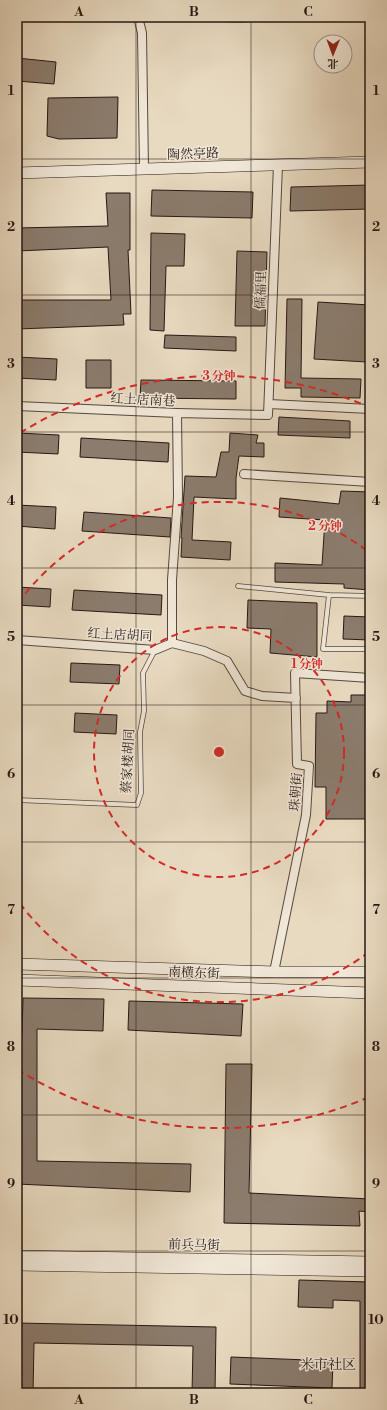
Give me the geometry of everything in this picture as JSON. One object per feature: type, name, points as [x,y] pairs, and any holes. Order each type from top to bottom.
[{"type":"main road","name":"陶然亭路","points":[[17,173],[370,162]]},
{"type":"main road","name":"南横东街","points":[[17,964],[274,972],[370,972]]},
{"type":"main road","name":"南横东街","points":[[17,980],[370,993]]},
{"type":"main road","name":"前兵马街","points":[[17,1256],[370,1262]]},
{"type":"main road","name":"前兵马街","points":[[17,1265],[370,1271]]},
{"type":"street","points":[[138,17],[142,33],[144,169]]},
{"type":"street","name":"儒福里","points":[[268,415],[278,165]]},
{"type":"street","points":[[269,404],[370,409]]},
{"type":"street","name":"红土店南巷","points":[[17,406],[177,413],[268,415]]},
{"type":"street","points":[[177,413],[178,497],[172,580],[172,643],[204,651],[227,661],[245,691],[262,696],[296,698]]},
{"type":"street","points":[[244,474],[370,482]]},
{"type":"street","name":"红土店胡同","points":[[17,640],[155,650],[172,643]]},
{"type":"street","name":"珠朝街","points":[[274,972],[306,815],[310,766],[296,764],[295,673],[370,678]]},
{"type":"lane","points":[[238,586],[329,595],[370,596]]},
{"type":"lane","points":[[329,595],[323,649],[370,649]]},
{"type":"lane","name":"蔡家楼胡同","points":[[17,800],[136,805],[141,793],[140,732],[144,711],[143,673],[155,650]]},
{"type":"shaded area","points":[[205,17],[269,17],[245,22],[229,22]]},
{"type":"building","points":[[17,58],[56,62],[54,84],[17,81]]},
{"type":"building","points":[[118,97],[117,138],[59,139],[47,136],[48,98]]},
{"type":"building","points":[[370,185],[370,209],[290,211],[291,187]]},
{"type":"building","points":[[152,190],[253,192],[252,218],[151,216]]},
{"type":"building","points":[[106,193],[130,193],[130,250],[128,250],[131,314],[123,314],[124,325],[17,329],[17,300],[111,300],[108,247],[17,251],[17,228],[108,226]]},
{"type":"building","points":[[151,233],[185,234],[184,266],[166,266],[164,331],[150,330]]},
{"type":"building","points":[[237,251],[267,252],[265,326],[235,326]]},
{"type":"building","points":[[287,299],[302,299],[301,378],[361,379],[360,398],[301,397],[301,388],[285,388]]},
{"type":"building","points":[[318,302],[370,305],[367,362],[314,359]]},
{"type":"building","points":[[165,335],[236,337],[236,351],[164,348]]},
{"type":"building","points":[[17,357],[57,359],[56,380],[17,378]]},
{"type":"building","points":[[86,360],[111,360],[111,388],[86,388]]},
{"type":"building","points":[[141,380],[236,381],[236,399],[140,398]]},
{"type":"building","points":[[279,417],[350,421],[350,438],[278,435]]},
{"type":"building","points":[[17,433],[59,435],[58,454],[17,452]]},
{"type":"building","points":[[230,433],[258,435],[256,443],[264,443],[264,457],[239,456],[236,478],[236,499],[194,497],[192,540],[231,542],[230,560],[181,557],[185,476],[216,477],[221,452],[229,452]]},
{"type":"building","points":[[81,438],[169,443],[168,462],[80,457]]},
{"type":"building","points":[[341,491],[370,492],[370,590],[344,588],[344,584],[275,582],[275,563],[322,565],[325,520],[279,517],[280,498],[339,504]]},
{"type":"building","points":[[17,505],[56,507],[55,529],[17,526]]},
{"type":"building","points":[[84,512],[171,518],[170,537],[82,531]]},
{"type":"building","points":[[17,587],[51,589],[50,607],[17,605]]},
{"type":"building","points":[[74,590],[162,595],[161,615],[72,610]]},
{"type":"building","points":[[248,600],[317,603],[317,657],[270,653],[271,629],[247,628]]},
{"type":"building","points":[[344,616],[370,617],[370,640],[343,639]]},
{"type":"building","points":[[71,663],[120,665],[119,684],[70,682]]},
{"type":"building","points":[[351,695],[370,695],[370,819],[326,819],[326,787],[315,787],[316,713],[327,713],[327,701],[351,702]]},
{"type":"building","points":[[75,713],[117,715],[116,734],[74,732]]},
{"type":"building","points":[[23,998],[104,999],[103,1031],[37,1029],[37,1161],[191,1164],[190,1192],[17,1184],[17,1035],[22,1035]]},
{"type":"building","points":[[129,1001],[243,1004],[241,1036],[128,1030]]},
{"type":"building","points":[[226,1064],[252,1064],[249,1193],[370,1199],[370,1212],[359,1211],[360,1226],[224,1223]]},
{"type":"building","points":[[299,1280],[370,1282],[370,1393],[360,1393],[360,1301],[333,1300],[333,1308],[298,1307]]},
{"type":"building","points":[[17,1323],[216,1327],[215,1393],[192,1393],[193,1346],[34,1343],[33,1393],[17,1393]]},
{"type":"building","points":[[231,1357],[333,1361],[332,1388],[230,1384]]},
{"type":"district","name":"米市社区","points":[[328,1365]]}]
